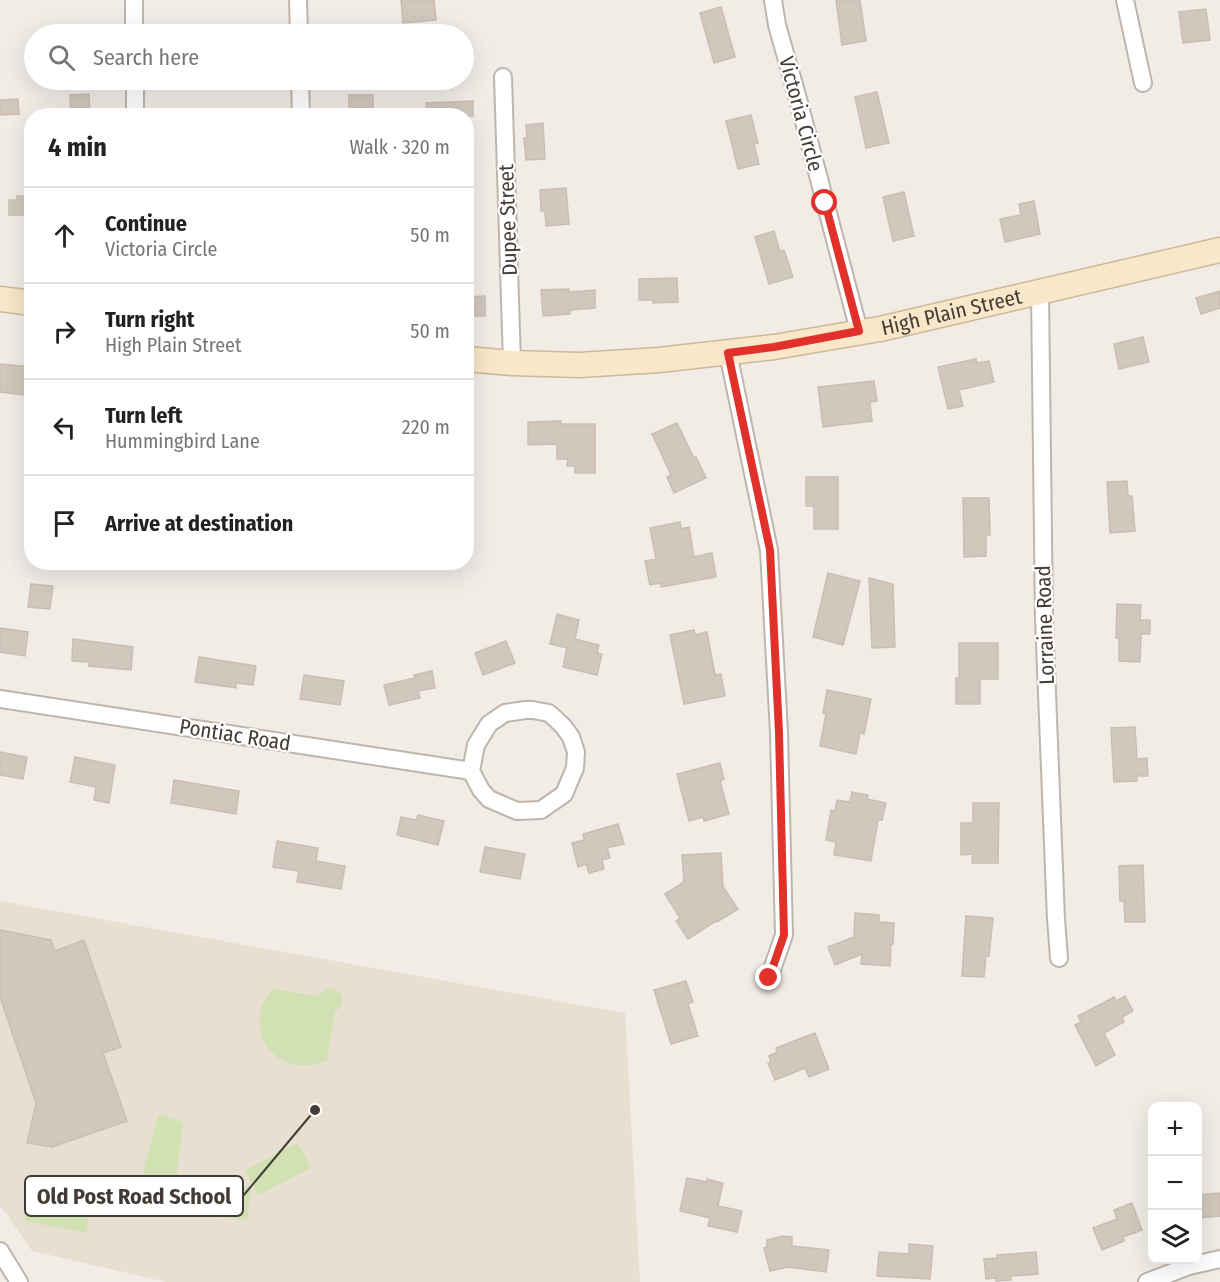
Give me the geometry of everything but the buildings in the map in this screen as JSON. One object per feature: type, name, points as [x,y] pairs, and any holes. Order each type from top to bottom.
[{"type":"main road","name":"High Plain Street","points":[[474,360],[579,365],[659,360],[774,347],[879,329],[1220,250]]},
{"type":"main road","points":[[0,299],[24,302]]},
{"type":"street","points":[[134,0],[134,24]]},
{"type":"street","points":[[298,0],[299,24]]},
{"type":"street","name":"Victoria Circle","points":[[773,0],[777,25],[859,331]]},
{"type":"street","points":[[1125,0],[1143,83]]},
{"type":"street","name":"Dupee Street","points":[[503,77],[512,363]]},
{"type":"street","points":[[135,90],[135,108]]},
{"type":"street","points":[[300,90],[301,108]]},
{"type":"street","name":"Lorraine Road","points":[[1040,292],[1044,618],[1059,958]]},
{"type":"street","points":[[728,353],[770,550],[779,733],[784,935],[769,978]]},
{"type":"street","name":"Pontiac Road","points":[[0,699],[471,771]]},
{"type":"street","points":[[533,710],[549,713],[571,737],[576,752],[575,768],[564,794],[541,810],[517,811],[489,799],[481,790],[471,771],[476,745],[489,724],[505,713],[533,710]]},
{"type":"street","points":[[0,1251],[18,1282]]},
{"type":"street","points":[[1147,1282],[1189,1266],[1220,1259]]},
{"type":"shaded area","points":[[0,901],[625,1013],[640,1282],[166,1282],[32,1251],[0,1207]]},
{"type":"green space","points":[[331,988],[339,992],[342,1002],[335,1012],[327,1060],[309,1065],[293,1064],[279,1058],[268,1048],[262,1036],[259,1021],[263,1005],[272,989],[319,996],[325,989]]},
{"type":"green space","points":[[160,1114],[181,1121],[183,1125],[176,1179],[173,1181],[146,1176],[143,1173]]},
{"type":"green space","points":[[298,1143],[311,1168],[258,1195],[245,1170]]},
{"type":"green space","points":[[33,1178],[93,1191],[86,1233],[25,1221]]},
{"type":"green space","points":[[194,1180],[252,1187],[247,1220],[189,1214]]},
{"type":"place","name":"Old Post Road School","points":[[315,1110]]},
{"type":"route","points":[[769,978],[784,935],[779,733],[770,550],[728,353],[859,331],[825,203]]}]
